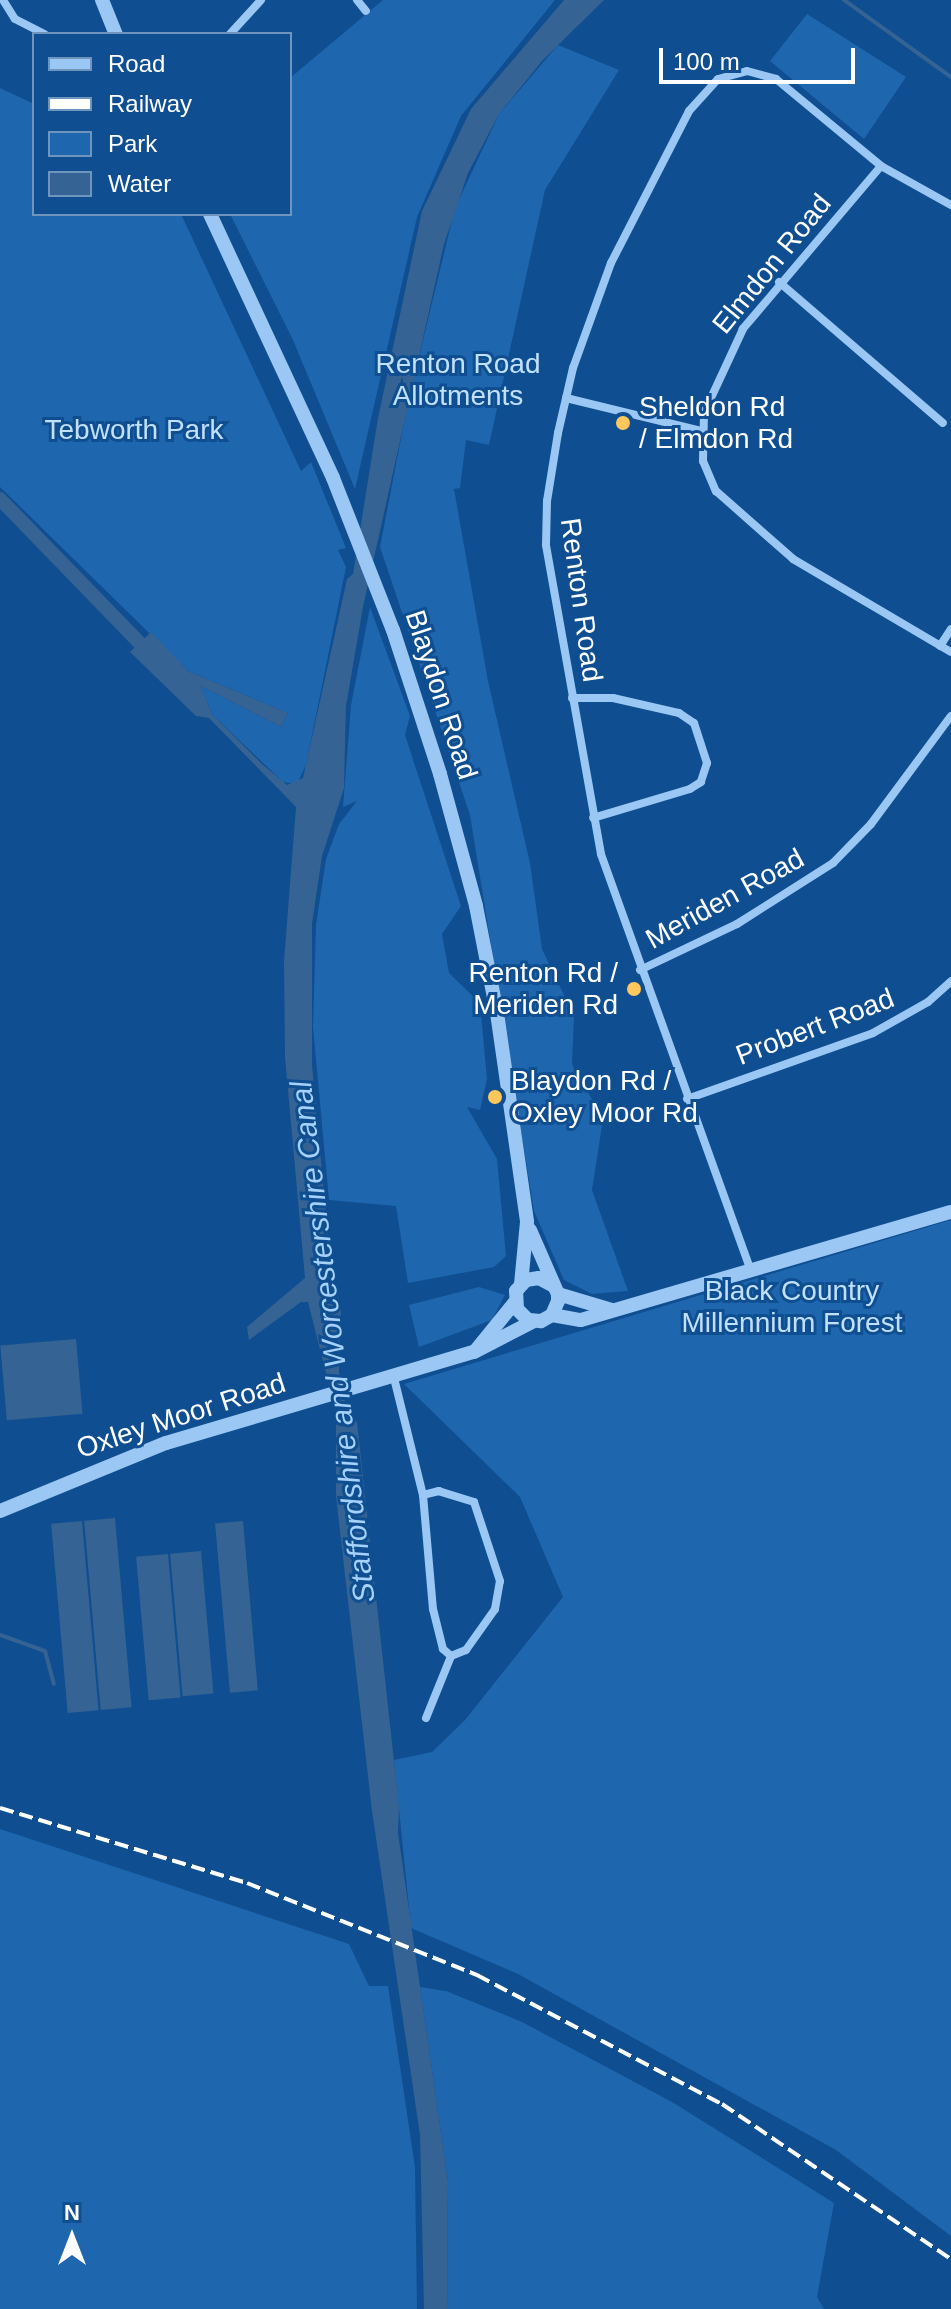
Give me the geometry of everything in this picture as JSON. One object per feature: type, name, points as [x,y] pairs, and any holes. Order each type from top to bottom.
[{"type":"street","points":[[3,0],[15,19],[40,32]]},
{"type":"street","points":[[102,0],[115,32]]},
{"type":"street","points":[[232,32],[261,0]]},
{"type":"street","points":[[357,0],[366,11]]},
{"type":"street","name":"Renton Road","points":[[751,1271],[640,970],[593,818],[545,526],[566,398],[611,263],[689,111],[718,79],[747,71],[776,79],[881,166],[951,205]]},
{"type":"street","name":"Elmdon Road","points":[[881,166],[779,282],[733,345],[701,431],[708,477],[734,509],[832,585],[951,652]]},
{"type":"street","name":"Blaydon Road","points":[[211,216],[333,478],[390,621],[440,774],[476,906],[527,1222],[556,1290]]},
{"type":"street","points":[[779,282],[943,423]]},
{"type":"street","points":[[566,398],[701,431]]},
{"type":"street","points":[[940,646],[951,629]]},
{"type":"street","points":[[572,698],[613,698],[679,713],[694,723],[707,763],[701,782],[690,789],[593,818]]},
{"type":"street","name":"Meriden Road","points":[[640,970],[737,924],[833,863],[871,824],[951,716]]},
{"type":"street","name":"Probert Road","points":[[687,1099],[873,1033],[902,1020],[951,981]]},
{"type":"street","points":[[515,1302],[521,1315],[534,1321],[552,1315],[581,1320],[951,1212]]},
{"type":"street","name":"Blaydon Road","points":[[521,1284],[527,1222]]},
{"type":"street","points":[[474,1352],[515,1302],[521,1284],[539,1278],[556,1290],[616,1311]]},
{"type":"street","points":[[552,1315],[556,1290]]},
{"type":"street","name":"Oxley Moor Road","points":[[0,1511],[82,1474],[239,1421],[394,1378],[474,1352],[534,1321]]},
{"type":"street","points":[[394,1378],[423,1495],[433,1609],[443,1649],[451,1656]]},
{"type":"street","points":[[423,1495],[439,1491],[474,1502],[500,1581],[495,1609],[466,1650],[451,1656],[426,1718]]},
{"type":"street","points":[[423,1695],[435,1692]]},
{"type":"green space","points":[[383,0],[555,0],[461,116],[417,217],[355,489],[293,340],[231,216],[292,216],[292,76]]},
{"type":"green space","points":[[807,14],[906,77],[864,139],[770,61]]},
{"type":"green space","name":"Renton Road Allotments","points":[[558,45],[619,70],[545,190],[489,445],[466,440],[460,488],[454,489],[488,681],[530,863],[542,949],[574,1016],[572,1064],[603,1119],[592,1190],[628,1291],[592,1294],[564,1280],[534,1211],[470,815],[380,547],[408,402],[455,208],[499,114]]},
{"type":"green space","name":"Tebworth Park","points":[[0,88],[32,103],[32,216],[182,216],[301,471],[311,462],[346,548],[338,550],[346,567],[306,765],[297,784],[283,782],[212,714],[201,686],[281,727],[288,713],[188,671],[0,487]]},
{"type":"green space","points":[[370,607],[410,716],[405,735],[461,906],[442,934],[449,973],[480,1003],[487,1079],[480,1110],[467,1107],[497,1159],[506,1256],[494,1267],[408,1283],[396,1206],[329,1200],[313,1027],[316,925],[326,859],[339,824],[357,801],[343,807],[351,705]]},
{"type":"green space","name":"Black Country Millennium Forest","points":[[951,1220],[951,2236],[836,2150],[518,1974],[411,1928],[394,1760],[432,1752],[465,1720],[563,1597],[520,1497],[404,1384]]},
{"type":"green space","points":[[479,1287],[505,1295],[492,1320],[419,1347],[409,1305]]},
{"type":"green space","points":[[0,1829],[349,1944],[369,1986],[388,1986],[415,2167],[417,2309],[0,2309]]},
{"type":"green space","points":[[420,1987],[446,1991],[522,2022],[672,2102],[834,2203],[817,2297],[824,2309],[447,2309],[448,2182]]},
{"type":"water","name":"Staffordshire and Worcestershire Canal","points":[[564,0],[604,0],[542,61],[499,114],[468,173],[444,244],[363,607],[346,706],[344,788],[322,856],[312,924],[312,1065],[330,1258],[341,1310],[339,1372],[347,1410],[357,1422],[399,1807],[398,1833],[448,2182],[447,2309],[424,2309],[420,2135],[372,1811],[336,1496],[336,1413],[308,1302],[301,1302],[249,1340],[247,1327],[305,1278],[285,1057],[284,961],[296,807],[209,718],[196,716],[130,652],[151,632],[188,671],[288,713],[281,727],[201,686],[212,714],[262,764],[287,785],[303,778],[347,579],[353,574],[378,418],[422,211],[471,109]]},
{"type":"water","points":[[76,1339],[83,1414],[7,1420],[0,1346]]},
{"type":"water","points":[[115,1518],[132,1707],[101,1710],[84,1521]]},
{"type":"water","points":[[82,1521],[99,1710],[68,1713],[51,1524]]},
{"type":"water","points":[[243,1521],[258,1690],[230,1693],[215,1523]]},
{"type":"water","points":[[201,1551],[213,1693],[183,1696],[170,1554]]},
{"type":"water","points":[[168,1554],[181,1697],[149,1700],[136,1557]]},
{"type":"waterway","points":[[844,0],[951,77]]},
{"type":"waterway","points":[[0,499],[153,657]]},
{"type":"waterway","points":[[0,1635],[45,1651],[54,1684]]},
{"type":"railway","points":[[0,1808],[247,1883],[477,1975],[722,2104],[951,2259]]},
{"type":"place","name":"Sheldon Rd / Elmdon Rd","points":[[623,423]]},
{"type":"place","name":"Renton Rd / Meriden Rd","points":[[634,989]]},
{"type":"place","name":"Blaydon Rd / Oxley Moor Rd","points":[[495,1097]]}]
